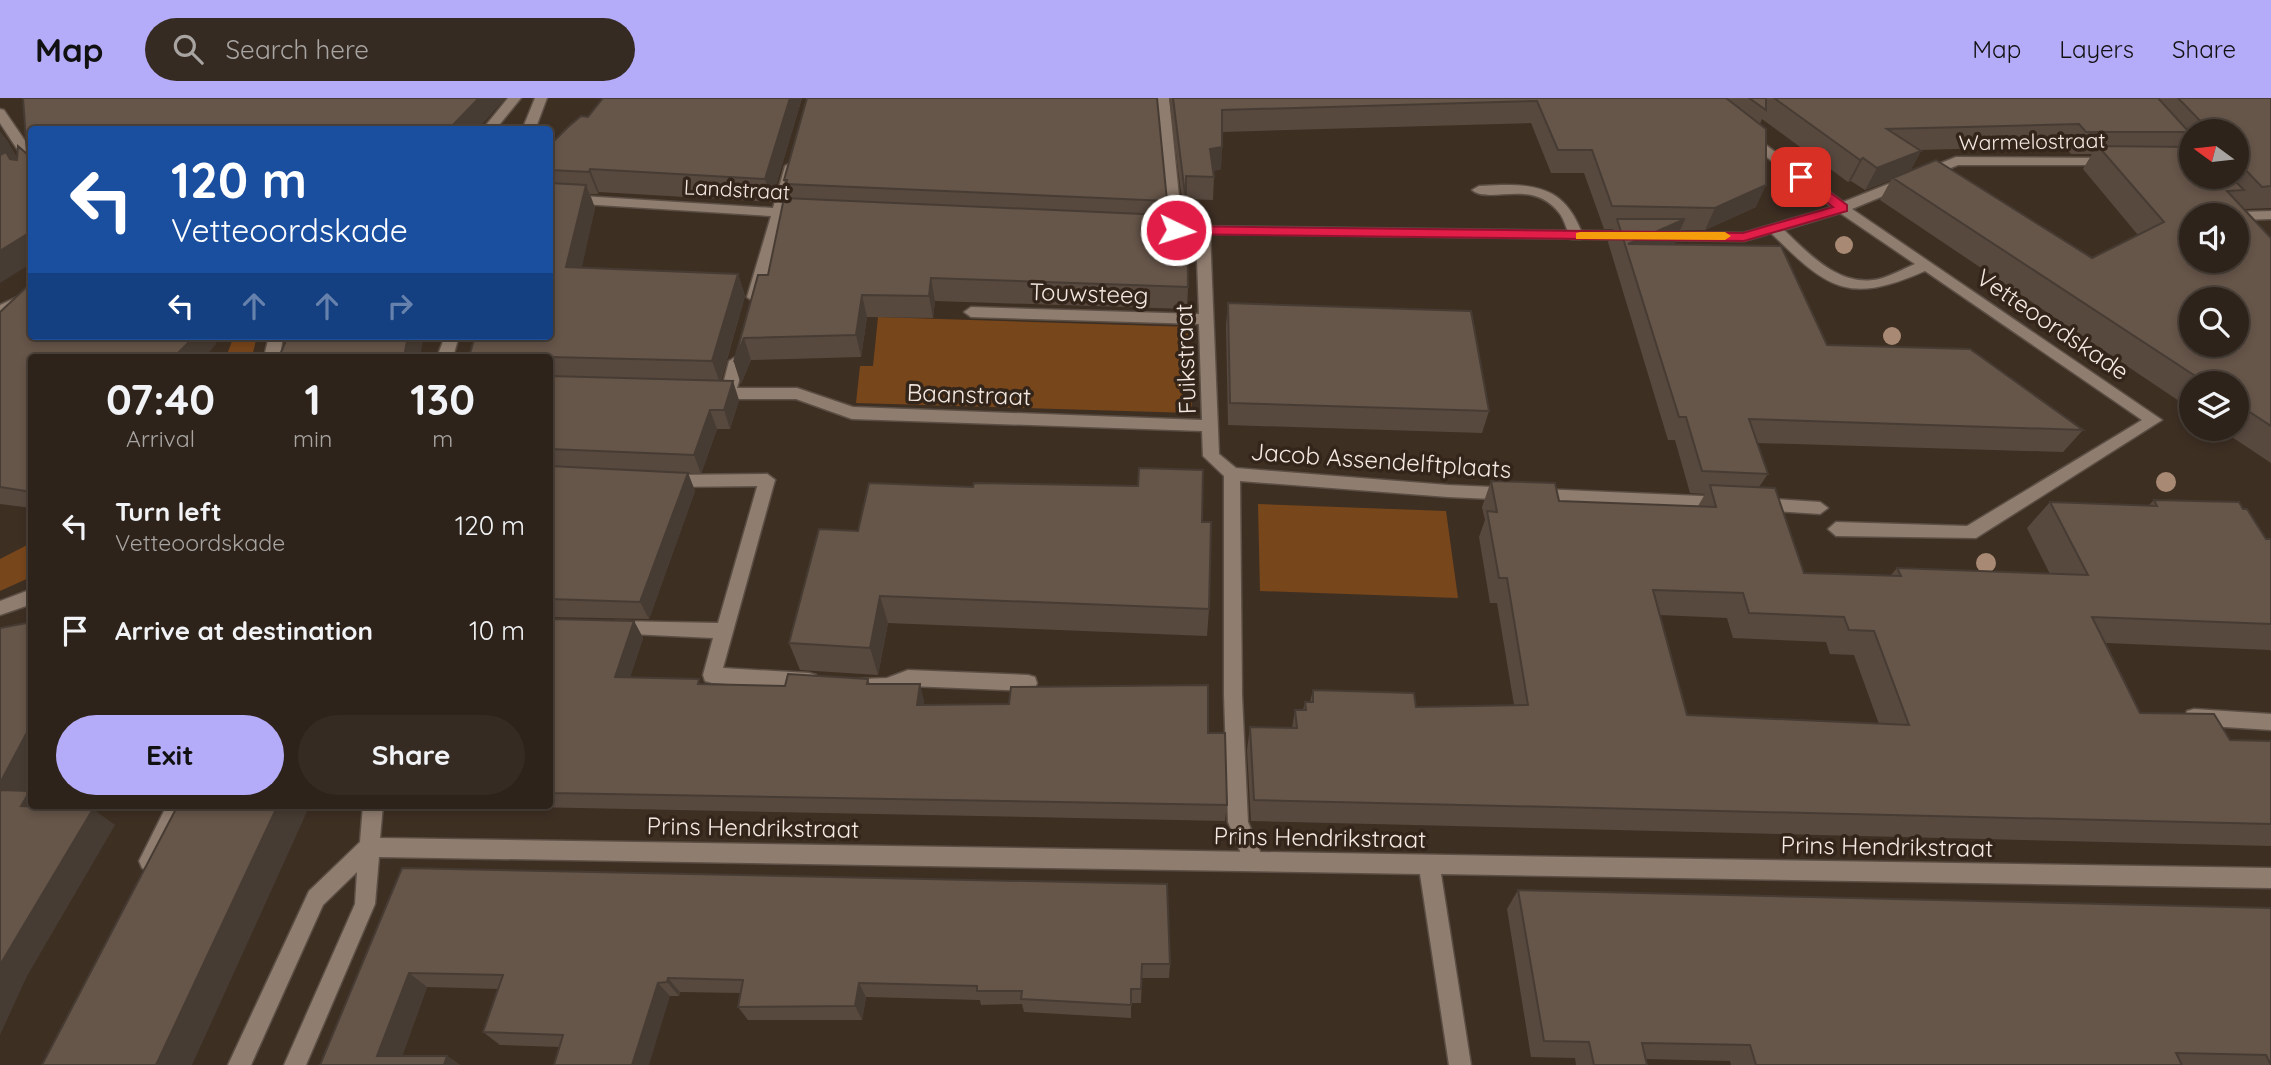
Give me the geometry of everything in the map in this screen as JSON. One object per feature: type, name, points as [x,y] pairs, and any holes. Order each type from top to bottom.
[{"type":"street","points":[[491,126],[515,98]]},
{"type":"street","points":[[530,126],[541,98]]},
{"type":"street","points":[[1163,98],[1176,230]]},
{"type":"street","points":[[0,113],[27,161]]},
{"type":"street","name":"Vetteoordskade","points":[[1731,123],[1842,208],[2154,421],[1970,533],[1836,529]]},
{"type":"street","points":[[750,313],[796,149]]},
{"type":"street","name":"Warmelostraat","points":[[1842,208],[1956,161],[2120,161]]},
{"type":"street","points":[[1479,190],[1509,187],[1530,190],[1552,199],[1565,210],[1576,236]]},
{"type":"street","name":"Landstraat","points":[[553,198],[813,214]]},
{"type":"street","points":[[1156,229],[1203,232],[1744,237],[1842,208]]},
{"type":"street","points":[[2255,233],[2235,211],[2271,215]]},
{"type":"street","points":[[1774,228],[1815,269],[1844,281],[1871,285],[1926,265]]},
{"type":"street","name":"Fuikstraat","points":[[1203,232],[1211,456],[1232,474]]},
{"type":"street","points":[[0,311],[28,297]]},
{"type":"street","name":"Touwsteeg","points":[[971,312],[1206,319]]},
{"type":"street","points":[[728,394],[739,355]]},
{"type":"street","name":"Baanstraat","points":[[701,393],[797,394],[852,413],[1210,426]]},
{"type":"street","points":[[1232,474],[1233,695],[1238,822],[1254,861]]},
{"type":"street","name":"Jacob Assendelftplaats","points":[[1232,474],[1448,491],[1819,508]]},
{"type":"street","points":[[654,480],[767,480],[712,675],[887,686],[908,678],[1028,683]]},
{"type":"street","points":[[0,608],[28,598]]},
{"type":"street","points":[[603,628],[724,631]]},
{"type":"street","points":[[2170,715],[2271,722]]},
{"type":"street","points":[[140,879],[175,809]]},
{"type":"street","points":[[295,1065],[365,905],[373,809]]},
{"type":"street","points":[[239,1065],[316,898],[369,847]]},
{"type":"street","name":"Prins Hendrikstraat","points":[[369,847],[2271,878]]},
{"type":"street","points":[[1429,865],[1460,1065]]},
{"type":"shaded area","points":[[878,317],[1191,327],[1192,413],[856,403],[860,366],[873,366]]},
{"type":"shaded area","points":[[232,340],[256,340],[253,354],[227,354]]},
{"type":"shaded area","points":[[1258,504],[1446,511],[1458,598],[1260,591]]},
{"type":"shaded area","points":[[28,545],[28,578],[0,591],[0,559]]},
{"type":"building","points":[[23,98],[479,98],[452,126],[28,126],[28,234],[0,251],[0,155],[6,152],[10,159],[17,160],[18,146],[27,154]]},
{"type":"building","points":[[603,98],[790,98],[765,179],[590,169],[589,172],[553,170],[553,142],[581,116],[588,117]]},
{"type":"building","points":[[807,98],[1157,98],[1167,201],[786,184],[787,180],[784,180]]},
{"type":"building","points":[[1173,98],[1726,98],[1766,129],[1766,185],[1715,208],[1612,206],[1592,150],[1558,150],[1537,101],[1222,110],[1222,147],[1210,149],[1214,177],[1186,176],[1186,202]]},
{"type":"building","points":[[1749,98],[1766,98],[1766,110]]},
{"type":"building","points":[[1774,98],[2158,98],[2179,121],[2179,132],[2086,132],[2079,124],[1887,129],[1921,151],[1877,168],[1863,158],[1860,160]]},
{"type":"building","points":[[2178,98],[2271,98],[2271,186],[2262,187],[2249,174],[2249,119],[2198,119]]},
{"type":"building","points":[[2098,146],[2179,147],[2179,189],[2243,189],[2227,191],[2238,203],[2179,203],[2179,273],[2249,273],[2249,214],[2271,238],[2271,426],[2249,412],[2249,371],[2188,371],[1893,178],[1936,160],[2092,258],[2164,222]]},
{"type":"building","points":[[553,183],[586,185],[566,267],[738,274],[712,361],[553,357],[553,354],[470,354],[474,340],[553,340]]},
{"type":"building","points":[[784,198],[1187,216],[1188,287],[931,278],[929,296],[862,295],[856,335],[744,338],[734,362],[758,275],[768,275]]},
{"type":"building","points":[[1617,219],[1685,219],[1628,244],[1781,246],[1827,345],[1970,349],[2083,430],[1749,419],[1768,474],[1702,471],[1686,417],[1679,417]]},
{"type":"building","points":[[28,286],[28,340],[187,340],[188,343],[177,354],[28,354],[28,491],[0,487],[0,312]]},
{"type":"building","points":[[1228,303],[1471,311],[1489,411],[1230,403]]},
{"type":"building","points":[[286,340],[407,340],[405,354],[280,354]]},
{"type":"building","points":[[553,376],[733,381],[724,410],[710,410],[694,455],[553,449]]},
{"type":"building","points":[[553,466],[688,473],[640,602],[553,599]]},
{"type":"building","points":[[1139,468],[1203,470],[1202,522],[1211,522],[1209,609],[880,596],[870,648],[789,643],[819,529],[858,531],[869,483],[973,487],[974,483],[1138,486]]},
{"type":"building","points":[[1491,481],[1555,483],[1559,501],[1716,507],[1710,485],[1775,488],[1804,573],[1901,576],[1897,568],[2088,575],[2050,502],[2157,506],[2154,500],[2239,502],[2243,509],[2247,509],[2266,539],[2271,539],[2271,624],[2092,617],[2140,713],[2214,714],[2230,740],[2271,741],[2271,824],[1254,800],[1250,727],[1297,728],[1295,710],[1306,710],[1305,702],[1313,702],[1313,690],[1414,693],[1416,707],[1528,705],[1507,578],[1499,578],[1487,511],[1497,512]],"holes":[[[1653,590],[1743,593],[1749,613],[1844,617],[1849,630],[1874,631],[1909,725],[1687,715]]]},
{"type":"building","points":[[553,619],[634,621],[615,677],[699,679],[698,684],[785,686],[788,674],[868,679],[867,684],[920,684],[917,705],[1009,704],[1011,687],[1208,685],[1208,733],[1225,733],[1227,805],[553,793]]},
{"type":"building","points":[[28,623],[28,730],[0,783],[0,628]]},
{"type":"building","points":[[0,790],[28,791],[21,806],[28,806],[28,809],[93,809],[0,965]]},
{"type":"building","points":[[176,809],[276,809],[156,1065],[42,1065]]},
{"type":"building","points":[[402,868],[1167,884],[1170,964],[1142,964],[1141,989],[1131,989],[1131,1005],[1021,999],[1022,991],[977,991],[977,986],[859,983],[855,1006],[738,1007],[743,980],[668,978],[667,982],[658,983],[632,1065],[554,1065],[563,1035],[483,1032],[503,975],[409,973],[377,1056],[447,1056],[444,1065],[320,1065]]},
{"type":"building","points":[[1518,890],[2271,908],[2271,1065],[2266,1055],[2176,1053],[2182,1065],[1756,1065],[1750,1045],[1642,1043],[1647,1065],[1594,1065],[1589,1042],[1544,1041]]},
{"type":"slow traffic","points":[[1580,236],[1725,236]]},
{"type":"route","points":[[1176,230],[1219,233],[1744,237],[1842,208],[1801,177]]}]
